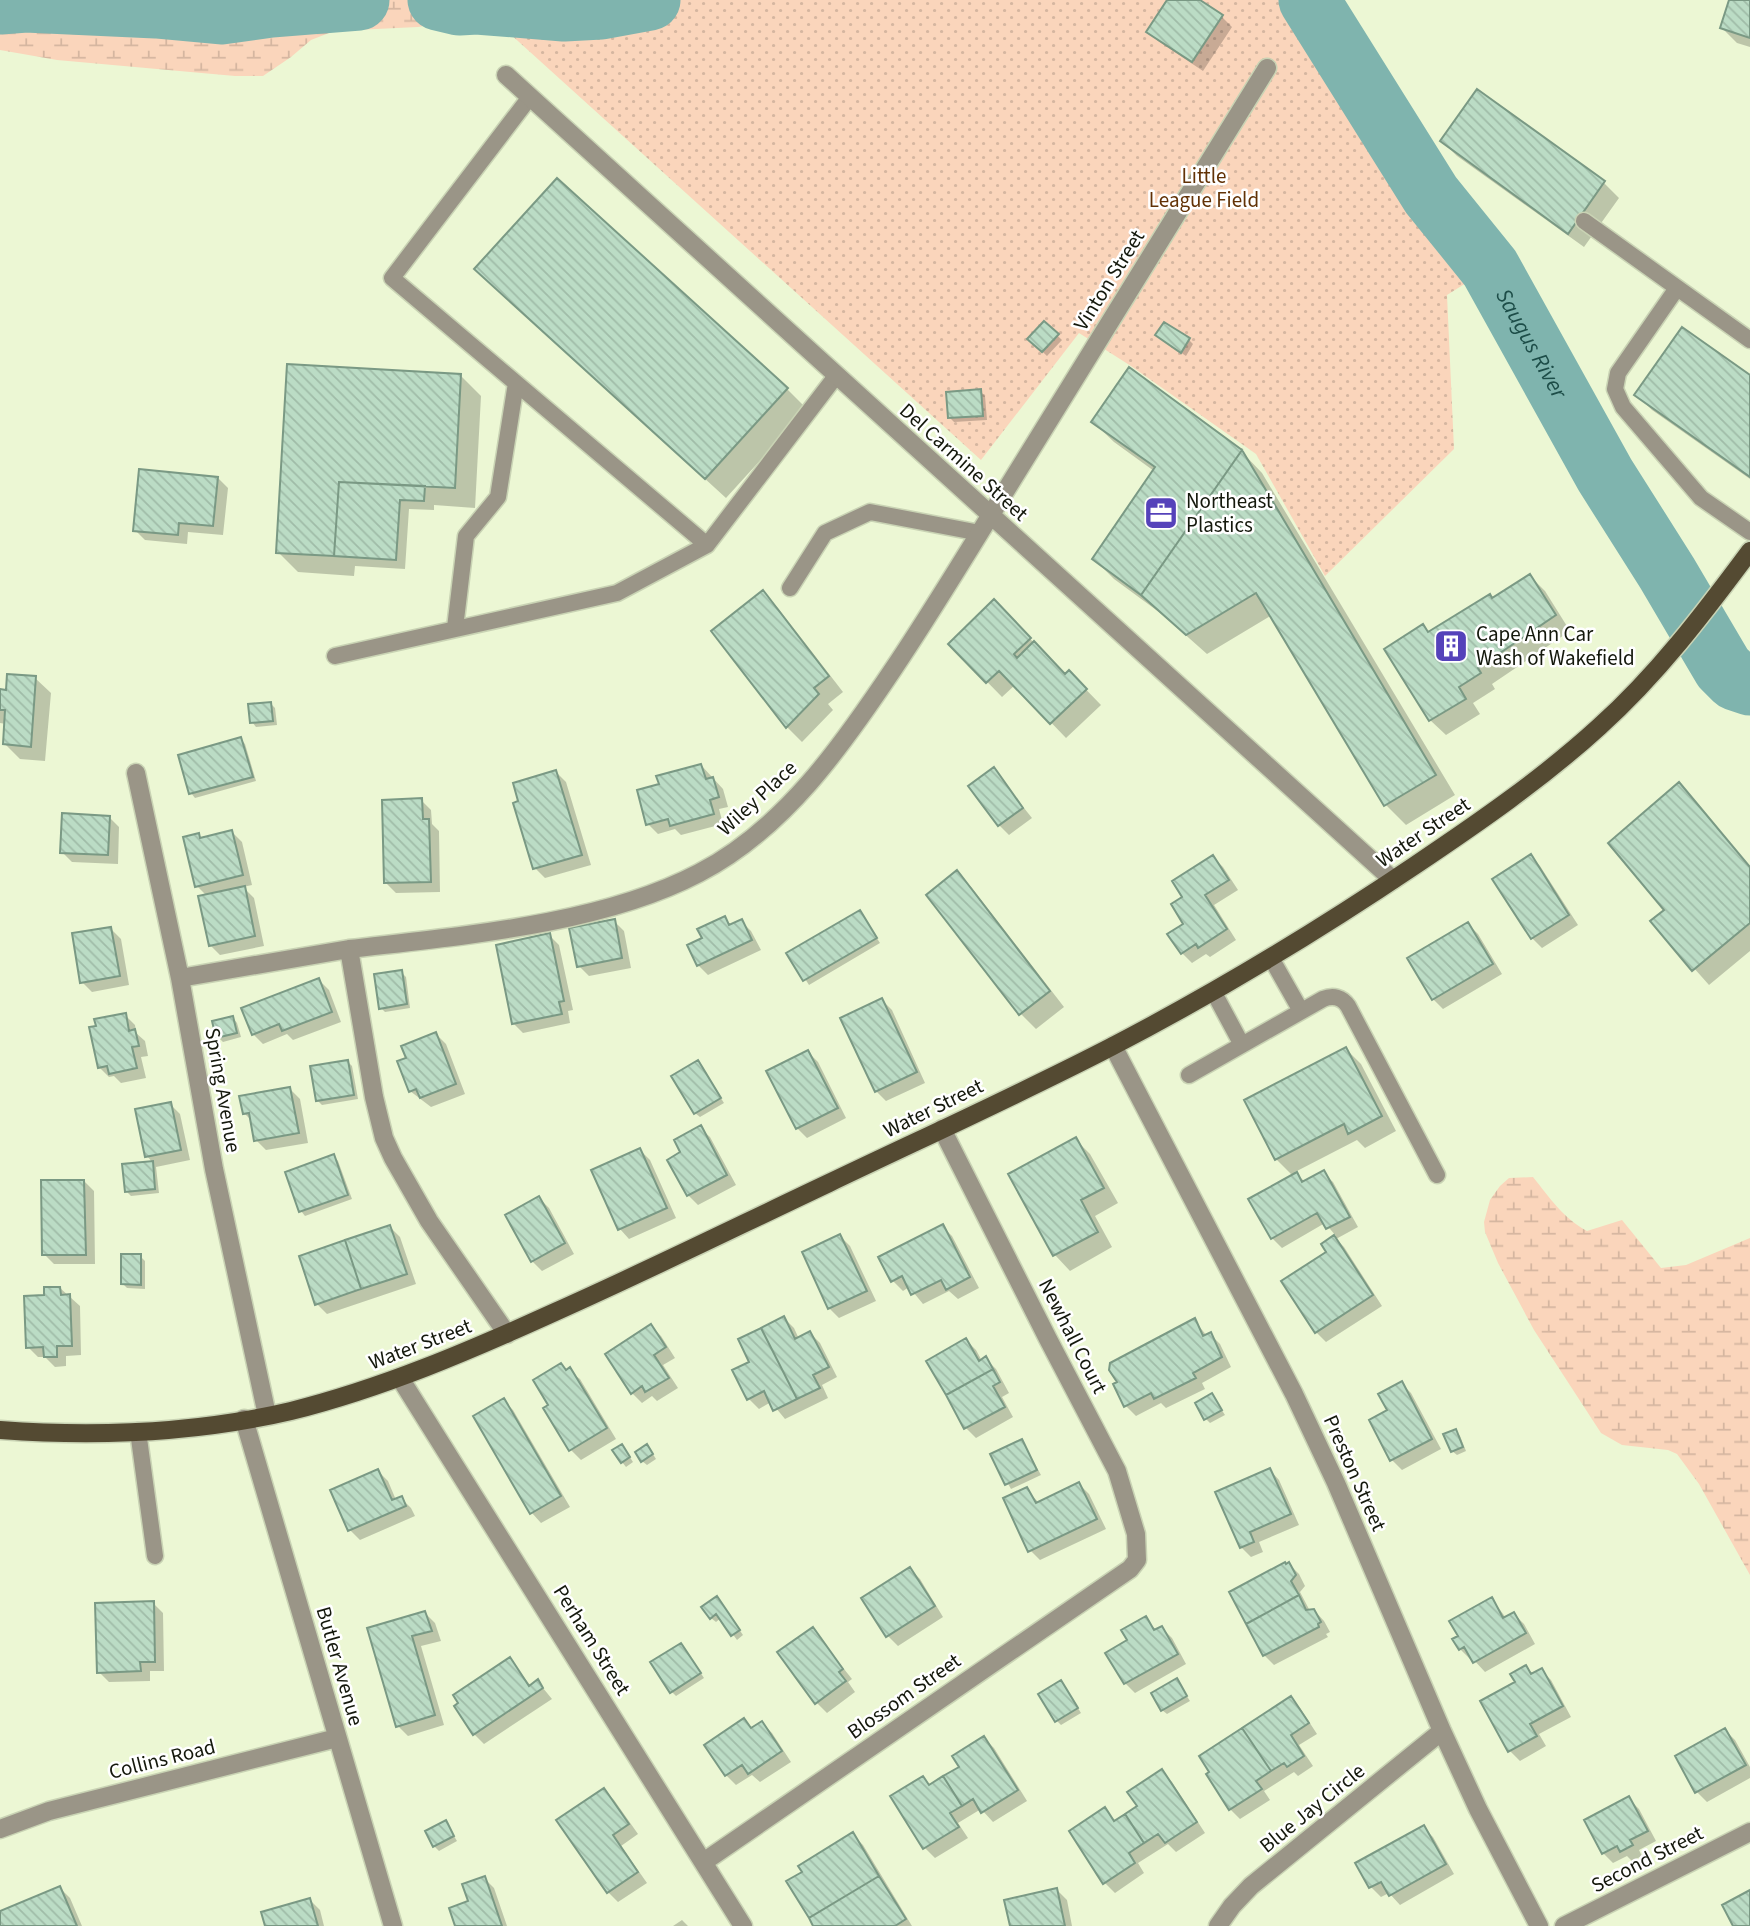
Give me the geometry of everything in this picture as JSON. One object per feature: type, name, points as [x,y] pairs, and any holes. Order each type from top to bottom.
[{"type":"main road","name":"Water Street","points":[[0,1430],[58,1433],[181,1428],[267,1415],[322,1402],[400,1378],[507,1334],[1113,1046],[1271,958],[1393,880],[1508,800],[1570,752],[1620,707],[1677,646],[1750,551]]},
{"type":"street","name":"Vinton Street","points":[[989,516],[1267,68]]},
{"type":"street","name":"Del Carmine Street","points":[[506,75],[1393,880]]},
{"type":"street","name":"Wiley Place","points":[[180,978],[349,949],[460,936],[579,914],[634,900],[701,873],[736,851],[782,812],[845,739],[919,631],[989,516]]},
{"type":"street","name":"Spring Avenue","points":[[136,773],[180,978],[214,1170],[267,1415]]},
{"type":"street","points":[[349,949],[374,1097],[384,1138],[429,1222],[507,1334]]},
{"type":"street","name":"Preston Street","points":[[1113,1046],[1294,1394],[1336,1483],[1442,1731],[1478,1809],[1539,1926]]},
{"type":"street","name":"Newhall Court","points":[[942,1129],[1121,1478],[1138,1543],[1137,1560],[1130,1569]]},
{"type":"street","name":"Perham Street","points":[[400,1378],[705,1861],[743,1926]]},
{"type":"street","name":"Butler Avenue","points":[[244,1419],[393,1926]]},
{"type":"street","name":"Blossom Street","points":[[705,1861],[1130,1569]]},
{"type":"street","name":"Blue Jay Circle","points":[[1218,1926],[1251,1886],[1442,1731]]},
{"type":"street","name":"Collins Road","points":[[0,1829],[49,1811],[337,1738]]},
{"type":"street","name":"Second Street","points":[[1564,1926],[1750,1832]]},
{"type":"lane","points":[[530,97],[392,278],[707,545]]},
{"type":"lane","points":[[1584,221],[1750,340]]},
{"type":"lane","points":[[1677,288],[1618,373],[1616,394],[1623,407],[1701,498],[1750,533]]},
{"type":"lane","points":[[335,656],[617,593],[707,545],[836,376]]},
{"type":"lane","points":[[455,628],[466,536],[498,497],[516,383]]},
{"type":"lane","points":[[790,588],[825,533],[870,512],[980,533]]},
{"type":"lane","points":[[1271,958],[1301,1011]]},
{"type":"lane","points":[[1213,991],[1242,1045]]},
{"type":"lane","points":[[1189,1075],[1301,1011],[1330,997],[1340,999],[1346,1003],[1437,1175]]},
{"type":"lane","points":[[138,1431],[155,1556]]},
{"type":"green space","points":[[0,0],[511,0],[517,23],[465,19],[418,27],[334,31],[311,40],[263,76],[235,76],[57,60],[0,50]]},
{"type":"green space","name":"Little League Field","points":[[650,0],[1309,0],[1431,195],[1490,268],[1447,295],[1454,449],[1325,576],[1256,454],[1131,366],[1079,333],[981,460],[477,4],[586,11],[630,6]]},
{"type":"green space","points":[[1533,1177],[1564,1214],[1587,1231],[1622,1220],[1661,1268],[1686,1265],[1750,1238],[1750,1575],[1699,1484],[1677,1454],[1668,1450],[1622,1445],[1601,1433],[1534,1330],[1498,1263],[1485,1232],[1484,1222],[1490,1200],[1500,1186],[1509,1178]]},
{"type":"building","points":[[1167,0],[1200,0],[1223,15],[1192,62],[1146,32]]},
{"type":"building","points":[[1729,0],[1750,0],[1750,38],[1720,28]]},
{"type":"building","points":[[1477,89],[1605,181],[1568,234],[1440,141]]},
{"type":"building","points":[[557,178],[788,388],[705,479],[474,269]]},
{"type":"building","points":[[1044,321],[1059,334],[1042,352],[1027,339]]},
{"type":"building","points":[[1164,322],[1190,338],[1181,353],[1155,335]]},
{"type":"building","points":[[1682,327],[1750,375],[1750,477],[1634,395]]},
{"type":"building","points":[[287,364],[461,374],[455,488],[339,482],[334,556],[276,553]]},
{"type":"building","name":"Northeast Plastics","points":[[1129,367],[1242,450],[1141,595],[1092,559],[1155,467],[1091,422]]},
{"type":"building","points":[[981,389],[983,416],[948,418],[946,392]]},
{"type":"building","points":[[1242,450],[1436,775],[1384,806],[1256,593],[1186,635],[1141,595]]},
{"type":"building","points":[[139,469],[218,477],[213,526],[179,523],[178,535],[133,531]]},
{"type":"building","points":[[339,482],[425,486],[424,501],[400,500],[396,560],[334,556]]},
{"type":"building","name":"Cape Ann Car Wash of Wakefield","points":[[1530,574],[1556,615],[1478,668],[1481,673],[1459,687],[1466,699],[1429,721],[1384,649],[1423,624],[1428,632],[1490,594],[1492,598]]},
{"type":"building","points":[[763,590],[829,676],[814,688],[819,694],[786,728],[711,631]]},
{"type":"building","points":[[994,599],[1031,638],[1014,654],[1017,658],[1034,641],[1065,674],[1069,670],[1087,689],[1050,724],[999,671],[986,683],[948,644]]},
{"type":"building","points":[[7,674],[36,676],[31,747],[3,744],[5,710],[0,710],[0,689],[6,690]]},
{"type":"building","points":[[271,702],[273,721],[250,723],[248,704]]},
{"type":"building","points":[[241,737],[253,777],[189,794],[178,755]]},
{"type":"building","points":[[701,764],[706,779],[713,777],[719,797],[710,800],[714,814],[670,826],[668,819],[646,825],[637,790],[659,784],[656,776]]},
{"type":"building","points":[[994,767],[1023,808],[998,826],[968,786]]},
{"type":"building","points":[[556,770],[582,855],[533,869],[513,803],[518,801],[513,783]]},
{"type":"building","points":[[1679,782],[1750,867],[1750,923],[1692,971],[1650,921],[1664,910],[1608,843]]},
{"type":"building","points":[[422,798],[423,819],[429,819],[431,882],[384,883],[382,800]]},
{"type":"building","points":[[62,813],[110,816],[108,855],[60,853]]},
{"type":"building","points":[[232,830],[243,875],[195,887],[183,837],[199,833],[200,838]]},
{"type":"building","points":[[1531,854],[1569,915],[1531,939],[1492,879]]},
{"type":"building","points":[[1213,855],[1229,880],[1205,895],[1227,929],[1198,948],[1196,944],[1181,954],[1167,934],[1183,924],[1171,904],[1182,897],[1172,881]]},
{"type":"building","points":[[957,870],[1050,991],[1019,1015],[926,895]]},
{"type":"building","points":[[245,886],[255,936],[209,946],[198,896]]},
{"type":"building","points":[[860,910],[877,938],[803,981],[786,953]]},
{"type":"building","points":[[725,916],[729,925],[742,919],[752,940],[697,966],[687,945],[702,938],[697,929]]},
{"type":"building","points":[[615,919],[622,958],[577,967],[569,928]]},
{"type":"building","points":[[1468,922],[1493,964],[1432,1000],[1407,958]]},
{"type":"building","points":[[111,927],[120,976],[80,983],[72,933]]},
{"type":"building","points":[[550,933],[564,1001],[559,1002],[562,1014],[512,1024],[496,945]]},
{"type":"building","points":[[402,970],[407,1004],[379,1009],[374,974]]},
{"type":"building","points":[[319,978],[332,1012],[282,1031],[279,1024],[252,1035],[241,1008]]},
{"type":"building","points":[[882,998],[917,1072],[875,1092],[840,1018]]},
{"type":"building","points":[[126,1013],[129,1031],[135,1029],[139,1046],[132,1047],[137,1068],[109,1074],[107,1066],[98,1068],[89,1027],[96,1026],[94,1019]]},
{"type":"building","points":[[233,1016],[237,1033],[216,1038],[212,1021]]},
{"type":"building","points":[[436,1032],[456,1084],[420,1098],[416,1089],[409,1092],[397,1061],[406,1058],[401,1046]]},
{"type":"building","points":[[1346,1047],[1382,1116],[1348,1134],[1344,1124],[1275,1160],[1244,1100]]},
{"type":"building","points":[[808,1050],[838,1108],[796,1129],[766,1071]]},
{"type":"building","points":[[348,1060],[354,1095],[316,1101],[310,1066]]},
{"type":"building","points":[[698,1060],[721,1098],[694,1114],[671,1076]]},
{"type":"building","points":[[290,1087],[299,1133],[254,1141],[249,1113],[243,1114],[239,1096]]},
{"type":"building","points":[[171,1102],[181,1150],[145,1157],[135,1109]]},
{"type":"building","points":[[701,1125],[727,1175],[687,1196],[667,1160],[680,1152],[674,1140]]},
{"type":"building","points":[[1076,1137],[1104,1188],[1081,1200],[1098,1232],[1053,1256],[1008,1174]]},
{"type":"building","points":[[640,1148],[667,1208],[618,1230],[591,1170]]},
{"type":"building","points":[[334,1154],[348,1195],[299,1212],[285,1172]]},
{"type":"building","points":[[153,1161],[155,1189],[125,1192],[122,1164]]},
{"type":"building","points":[[1324,1170],[1350,1217],[1326,1229],[1317,1213],[1271,1239],[1248,1199],[1297,1172],[1302,1182]]},
{"type":"building","points":[[41,1180],[84,1180],[86,1255],[42,1255]]},
{"type":"building","points":[[539,1196],[565,1243],[531,1262],[505,1215]]},
{"type":"building","points":[[943,1224],[970,1277],[946,1290],[941,1280],[911,1295],[902,1276],[891,1282],[878,1257]]},
{"type":"building","points":[[390,1225],[407,1274],[361,1289],[345,1240]]},
{"type":"building","points":[[840,1234],[867,1291],[828,1309],[802,1252]]},
{"type":"building","points":[[1334,1235],[1373,1295],[1315,1333],[1281,1281],[1326,1252],[1321,1244]]},
{"type":"building","points":[[345,1240],[361,1289],[315,1305],[299,1256]]},
{"type":"building","points":[[121,1254],[141,1254],[141,1285],[121,1284]]},
{"type":"building","points":[[44,1287],[60,1287],[61,1295],[70,1294],[72,1346],[57,1346],[57,1357],[44,1357],[43,1347],[26,1348],[24,1296],[44,1295]]},
{"type":"building","points":[[784,1316],[795,1339],[810,1331],[829,1367],[813,1375],[820,1388],[797,1399],[761,1328]]},
{"type":"building","points":[[1195,1318],[1203,1336],[1211,1332],[1222,1357],[1193,1373],[1196,1378],[1154,1399],[1151,1393],[1124,1407],[1113,1384],[1117,1382],[1109,1370],[1110,1363]]},
{"type":"building","points":[[651,1324],[666,1347],[654,1355],[669,1378],[645,1392],[642,1386],[631,1394],[605,1354]]},
{"type":"building","points":[[761,1328],[797,1399],[773,1411],[764,1391],[747,1400],[732,1370],[749,1362],[738,1339]]},
{"type":"building","points":[[966,1338],[979,1361],[986,1356],[993,1369],[946,1395],[926,1361]]},
{"type":"building","points":[[561,1363],[566,1370],[570,1367],[607,1428],[569,1451],[543,1408],[548,1405],[533,1380]]},
{"type":"building","points":[[993,1369],[1000,1382],[993,1386],[1005,1407],[964,1429],[946,1395]]},
{"type":"building","points":[[1402,1381],[1432,1439],[1390,1461],[1369,1420],[1387,1410],[1378,1394]]},
{"type":"building","points":[[1212,1393],[1222,1410],[1204,1420],[1195,1403]]},
{"type":"building","points":[[504,1398],[561,1496],[530,1514],[473,1416]]},
{"type":"building","points":[[1456,1429],[1463,1447],[1451,1452],[1443,1434]]},
{"type":"building","points":[[1022,1439],[1037,1470],[1005,1485],[990,1454]]},
{"type":"building","points":[[622,1444],[630,1457],[621,1463],[612,1450]]},
{"type":"building","points":[[647,1444],[653,1454],[641,1462],[635,1452]]},
{"type":"building","points":[[1270,1468],[1291,1514],[1250,1532],[1254,1542],[1240,1548],[1215,1492]]},
{"type":"building","points":[[378,1469],[392,1500],[402,1496],[406,1506],[348,1531],[330,1490]]},
{"type":"building","points":[[1079,1482],[1097,1519],[1028,1552],[1003,1498],[1027,1487],[1036,1503]]},
{"type":"building","points":[[1289,1562],[1296,1575],[1291,1581],[1299,1595],[1246,1624],[1229,1592]]},
{"type":"building","points":[[910,1567],[935,1606],[886,1637],[861,1598]]},
{"type":"building","points":[[1299,1595],[1306,1610],[1314,1609],[1321,1622],[1319,1627],[1263,1656],[1246,1624]]},
{"type":"building","points":[[717,1596],[740,1630],[731,1636],[716,1614],[710,1619],[701,1607]]},
{"type":"building","points":[[1492,1597],[1503,1618],[1514,1612],[1526,1633],[1473,1663],[1464,1647],[1459,1650],[1452,1639],[1458,1636],[1449,1621]]},
{"type":"building","points":[[154,1601],[155,1662],[140,1662],[141,1671],[97,1673],[95,1603]]},
{"type":"building","points":[[425,1611],[432,1631],[412,1636],[435,1715],[396,1727],[367,1628]]},
{"type":"building","points":[[1146,1616],[1154,1630],[1162,1626],[1178,1654],[1124,1684],[1105,1653],[1127,1640],[1121,1630]]},
{"type":"building","points":[[813,1627],[843,1669],[839,1672],[846,1681],[815,1704],[777,1652]]},
{"type":"building","points":[[681,1643],[701,1673],[670,1693],[650,1662]]},
{"type":"building","points":[[510,1657],[529,1686],[538,1679],[543,1688],[473,1735],[454,1706],[458,1703],[453,1695]]},
{"type":"building","points":[[1526,1665],[1531,1674],[1542,1668],[1563,1706],[1530,1724],[1537,1736],[1508,1752],[1480,1701],[1515,1682],[1510,1674]]},
{"type":"building","points":[[1177,1678],[1187,1696],[1161,1711],[1151,1693]]},
{"type":"building","points":[[1061,1680],[1078,1708],[1055,1722],[1038,1694]]},
{"type":"building","points":[[1291,1696],[1309,1723],[1291,1735],[1304,1756],[1287,1767],[1284,1763],[1271,1771],[1242,1728]]},
{"type":"building","points":[[744,1718],[751,1728],[762,1721],[782,1751],[748,1774],[742,1765],[725,1776],[704,1745]]},
{"type":"building","points":[[1242,1728],[1271,1771],[1256,1781],[1262,1789],[1229,1810],[1206,1774],[1209,1772],[1199,1756]]},
{"type":"building","points":[[1725,1728],[1746,1765],[1695,1793],[1675,1756]]},
{"type":"building","points":[[984,1736],[1018,1790],[981,1813],[973,1799],[962,1806],[943,1776],[959,1767],[952,1756]]},
{"type":"building","points":[[1162,1769],[1197,1822],[1165,1843],[1158,1834],[1144,1843],[1125,1814],[1137,1806],[1127,1792]]},
{"type":"building","points":[[923,1776],[929,1785],[943,1776],[962,1806],[950,1813],[959,1827],[923,1849],[890,1796]]},
{"type":"building","points":[[604,1788],[629,1824],[613,1835],[638,1872],[607,1893],[556,1820]]},
{"type":"building","points":[[1629,1796],[1648,1831],[1630,1840],[1633,1845],[1620,1852],[1617,1846],[1602,1854],[1584,1820]]},
{"type":"building","points":[[1105,1807],[1114,1821],[1125,1814],[1144,1843],[1129,1853],[1135,1863],[1103,1884],[1069,1831]]},
{"type":"building","points":[[446,1820],[454,1836],[433,1847],[425,1831]]},
{"type":"building","points":[[1424,1825],[1446,1864],[1389,1896],[1381,1882],[1369,1888],[1355,1863]]},
{"type":"building","points":[[853,1832],[879,1876],[809,1918],[786,1881],[802,1872],[798,1866]]},
{"type":"building","points":[[485,1876],[502,1926],[455,1926],[449,1908],[468,1901],[462,1884]]},
{"type":"building","points":[[879,1876],[906,1919],[895,1926],[813,1926],[809,1918]]},
{"type":"building","points":[[60,1886],[77,1926],[0,1926],[0,1911]]},
{"type":"building","points":[[1057,1888],[1065,1926],[1010,1926],[1004,1900]]},
{"type":"building","points":[[1750,1890],[1750,1926],[1733,1926],[1722,1905]]},
{"type":"building","points":[[310,1898],[318,1926],[265,1926],[261,1912]]},
{"type":"waterway","name":"Saugus River","points":[[0,4],[26,2],[221,14],[359,0]]},
{"type":"waterway","name":"Saugus River","points":[[438,0],[459,5],[564,11],[601,9],[650,0]]},
{"type":"waterway","name":"Saugus River","points":[[1309,0],[1431,195],[1490,268],[1605,475],[1723,668],[1735,680],[1750,685]]},
{"type":"place","name":"Northeast Plastics","points":[[1161,513]]},
{"type":"place","name":"Cape Ann Car Wash of Wakefield","points":[[1451,646]]}]
